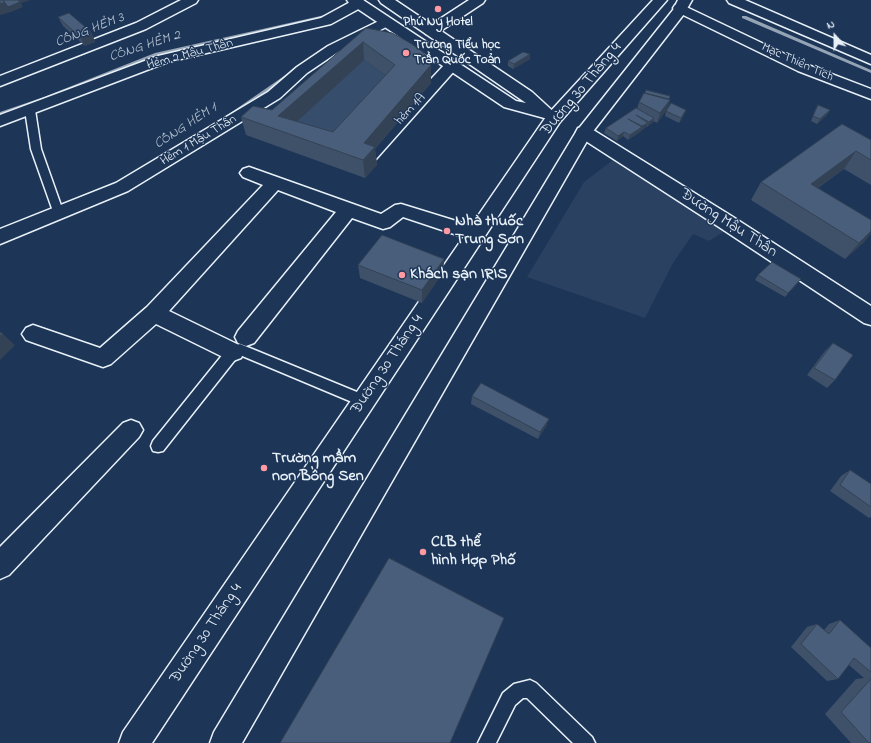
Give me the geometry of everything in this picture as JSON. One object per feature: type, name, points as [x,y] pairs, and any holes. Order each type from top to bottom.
[{"type":"street","points":[[0,81],[133,29],[167,14],[191,0]]},
{"type":"street","name":"Đường Mậu Thân","points":[[386,0],[565,123],[726,222],[871,317]]},
{"type":"street","points":[[425,48],[437,35],[478,0]]},
{"type":"street","name":"Đường 30 Tháng 4","points":[[134,743],[475,234],[565,123],[660,0]]},
{"type":"street","points":[[724,29],[734,0],[871,60]]},
{"type":"street","name":"Đường Mậu Thân","points":[[356,2],[510,104],[565,123]]},
{"type":"street","name":"Hẻm 2 Mậu Thân","points":[[0,120],[163,59],[326,21],[356,2]]},
{"type":"street","name":"Đường 30 Tháng 4","points":[[225,743],[565,123],[683,4]]},
{"type":"street","name":"Mạc Thiên Tích","points":[[683,4],[724,29],[803,68],[871,94]]},
{"type":"street","name":"Hẻm 1 Mậu Thân","points":[[0,237],[58,210],[122,187],[274,96],[302,70],[333,49],[385,22]]},
{"type":"street","name":"hẻm 1A","points":[[370,155],[452,66]]},
{"type":"street","points":[[249,173],[383,222],[401,210],[475,234]]},
{"type":"street","points":[[33,334],[103,358],[154,313],[275,183]]},
{"type":"street","points":[[154,313],[240,345],[349,209]]},
{"type":"street","points":[[0,566],[131,430]]},
{"type":"lane","points":[[30,110],[36,150],[58,210]]},
{"type":"lane","points":[[158,446],[240,345],[240,349],[364,401]]},
{"type":"lane","points":[[487,743],[509,699],[520,690],[530,689],[586,743]]},
{"type":"shaded area","points":[[364,60],[396,83],[336,150],[283,134]]},
{"type":"shaded area","points":[[613,160],[725,231],[709,241],[693,234],[673,263],[645,318],[527,277],[584,182]]},
{"type":"building","points":[[0,0],[3,0],[5,2],[0,4]]},
{"type":"building","points":[[3,0],[18,0],[20,2],[8,7]]},
{"type":"building","points":[[69,13],[91,32],[80,37],[58,17]]},
{"type":"building","points":[[366,28],[392,33],[410,43],[423,52],[431,65],[364,143],[375,147],[363,160],[241,117],[253,106],[272,110]],"holes":[[[363,42],[395,65],[333,132],[278,116]]]},
{"type":"building","points":[[523,52],[530,54],[514,64],[508,61]]},
{"type":"building","points":[[646,90],[670,96],[669,99],[645,93]]},
{"type":"building","points":[[644,93],[670,100],[660,113],[639,102]]},
{"type":"building","points":[[671,103],[686,110],[681,118],[666,111]]},
{"type":"building","points":[[818,105],[830,110],[820,119],[813,116]]},
{"type":"building","points":[[636,108],[654,118],[649,122],[636,115],[648,123],[642,126],[628,119],[642,127],[630,135],[624,132],[618,136],[606,128]]},
{"type":"building","points":[[842,124],[871,140],[871,160],[856,151],[811,184],[871,220],[871,231],[859,243],[761,182]]},
{"type":"building","points":[[382,235],[444,259],[422,290],[358,265]]},
{"type":"building","points":[[772,262],[801,279],[788,293],[758,275]]},
{"type":"building","points":[[833,343],[853,355],[835,380],[814,368]]},
{"type":"building","points":[[481,383],[549,419],[540,432],[472,396]]},
{"type":"building","points":[[850,470],[871,484],[871,507],[840,485]]},
{"type":"building","points":[[389,558],[504,618],[450,743],[280,743]]},
{"type":"building","points":[[840,620],[871,648],[871,672],[854,658],[838,679],[801,644],[817,624],[829,634]]},
{"type":"building","points":[[871,679],[871,743],[869,743],[841,712]]},
{"type":"waterway","name":"CỐNG HẺM 2","points":[[0,114],[46,98],[157,54],[325,16]]},
{"type":"waterway","points":[[744,17],[871,72]]},
{"type":"waterway","name":"CỐNG HẺM 1","points":[[228,117],[289,75]]},
{"type":"place","name":"Phú Ny Hotel","points":[[438,9]]},
{"type":"place","name":"Trường Tiểu học Trần Quốc Toản","points":[[406,53]]},
{"type":"place","name":"Nhà thuốc Trung Sơn","points":[[447,231]]},
{"type":"place","name":"Khách sạn IRIS","points":[[402,275]]},
{"type":"place","name":"Trường mầm non Bông Sen","points":[[264,468]]},
{"type":"place","name":"CLB thể hình Hợp Phố","points":[[423,552]]},
{"type":"water label","name":"CỐNG HẺM 3","points":[[90,31]]}]
